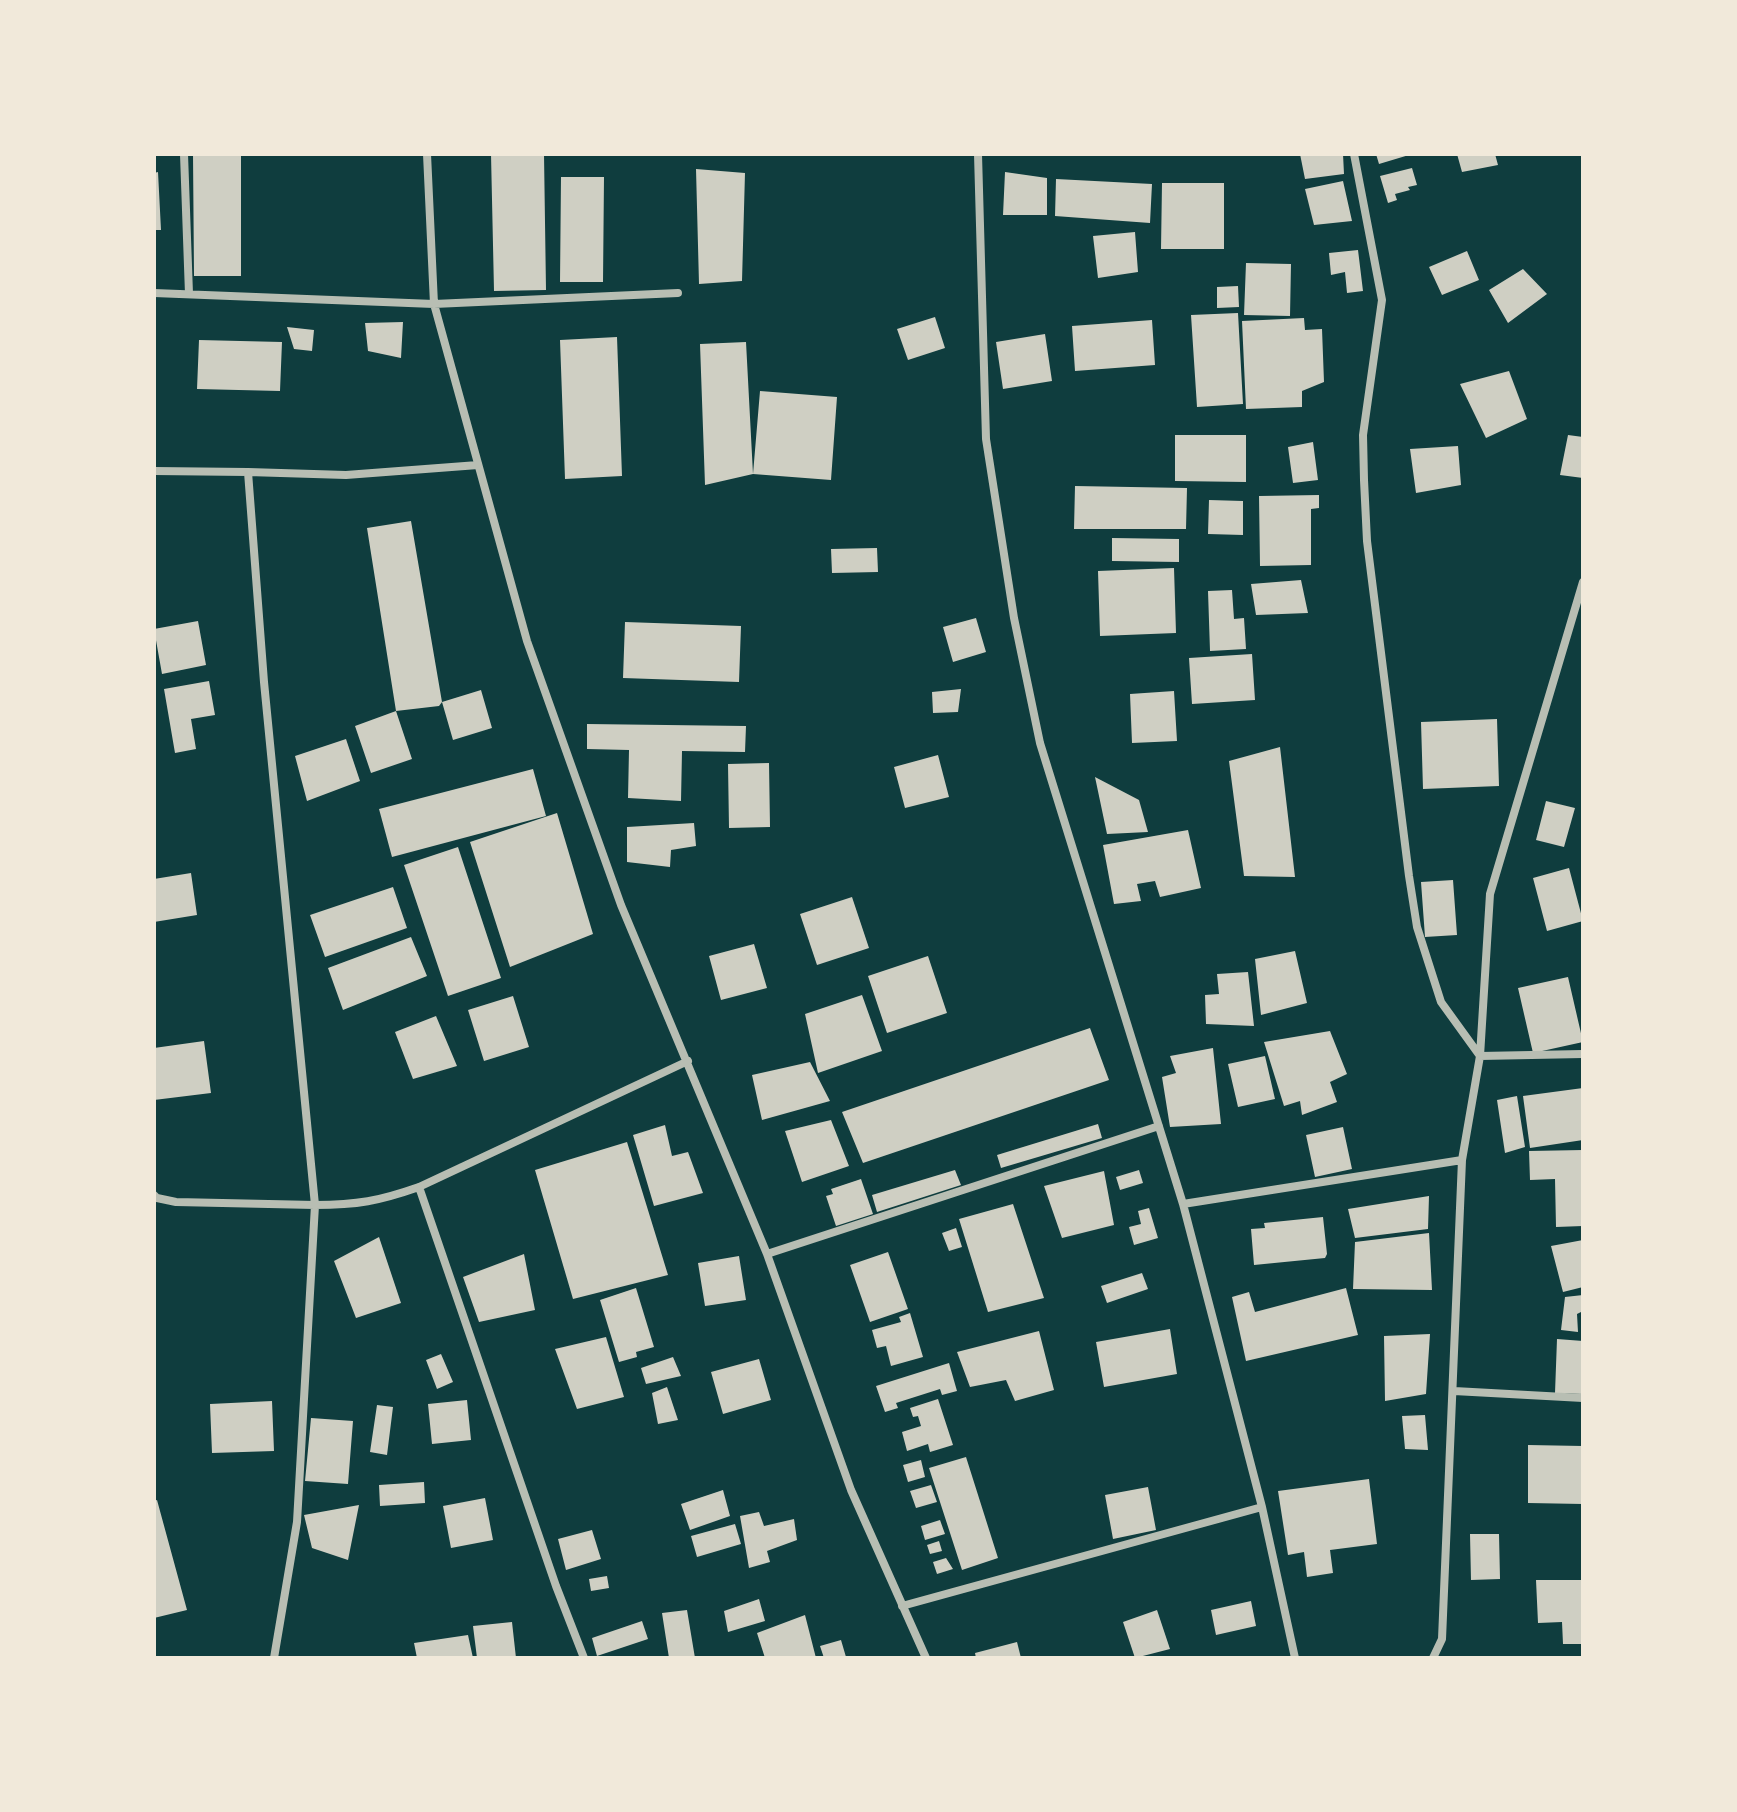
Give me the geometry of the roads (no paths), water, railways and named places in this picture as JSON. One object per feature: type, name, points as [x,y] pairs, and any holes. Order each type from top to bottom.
[{"type":"street","points":[[184,154],[189,294]]},
{"type":"street","points":[[427,154],[434,304],[527,641],[621,905],[767,1254],[851,1490],[926,1658]]},
{"type":"street","points":[[978,154],[986,439],[1014,618],[1040,743],[1183,1204],[1262,1507],[1295,1658]]},
{"type":"street","points":[[1354,154],[1382,300],[1363,435],[1364,480],[1367,541],[1409,876],[1417,927],[1441,1002],[1480,1056]]},
{"type":"street","points":[[154,293],[434,304],[678,293]]},
{"type":"street","points":[[154,471],[346,475],[478,465]]},
{"type":"street","points":[[248,472],[265,698],[315,1205],[297,1522],[274,1658]]},
{"type":"street","points":[[1433,1658],[1442,1639],[1462,1160],[1480,1056],[1490,894],[1583,582]]},
{"type":"street","points":[[1480,1056],[1583,1054]]},
{"type":"street","points":[[155,1198],[176,1202],[315,1205],[355,1205],[385,1199],[419,1187],[688,1061]]},
{"type":"street","points":[[767,1254],[1159,1126]]},
{"type":"street","points":[[1183,1204],[1462,1160]]},
{"type":"street","points":[[419,1187],[556,1586],[584,1658]]},
{"type":"street","points":[[1454,1391],[1583,1398]]},
{"type":"street","points":[[902,1606],[1262,1507]]}]
